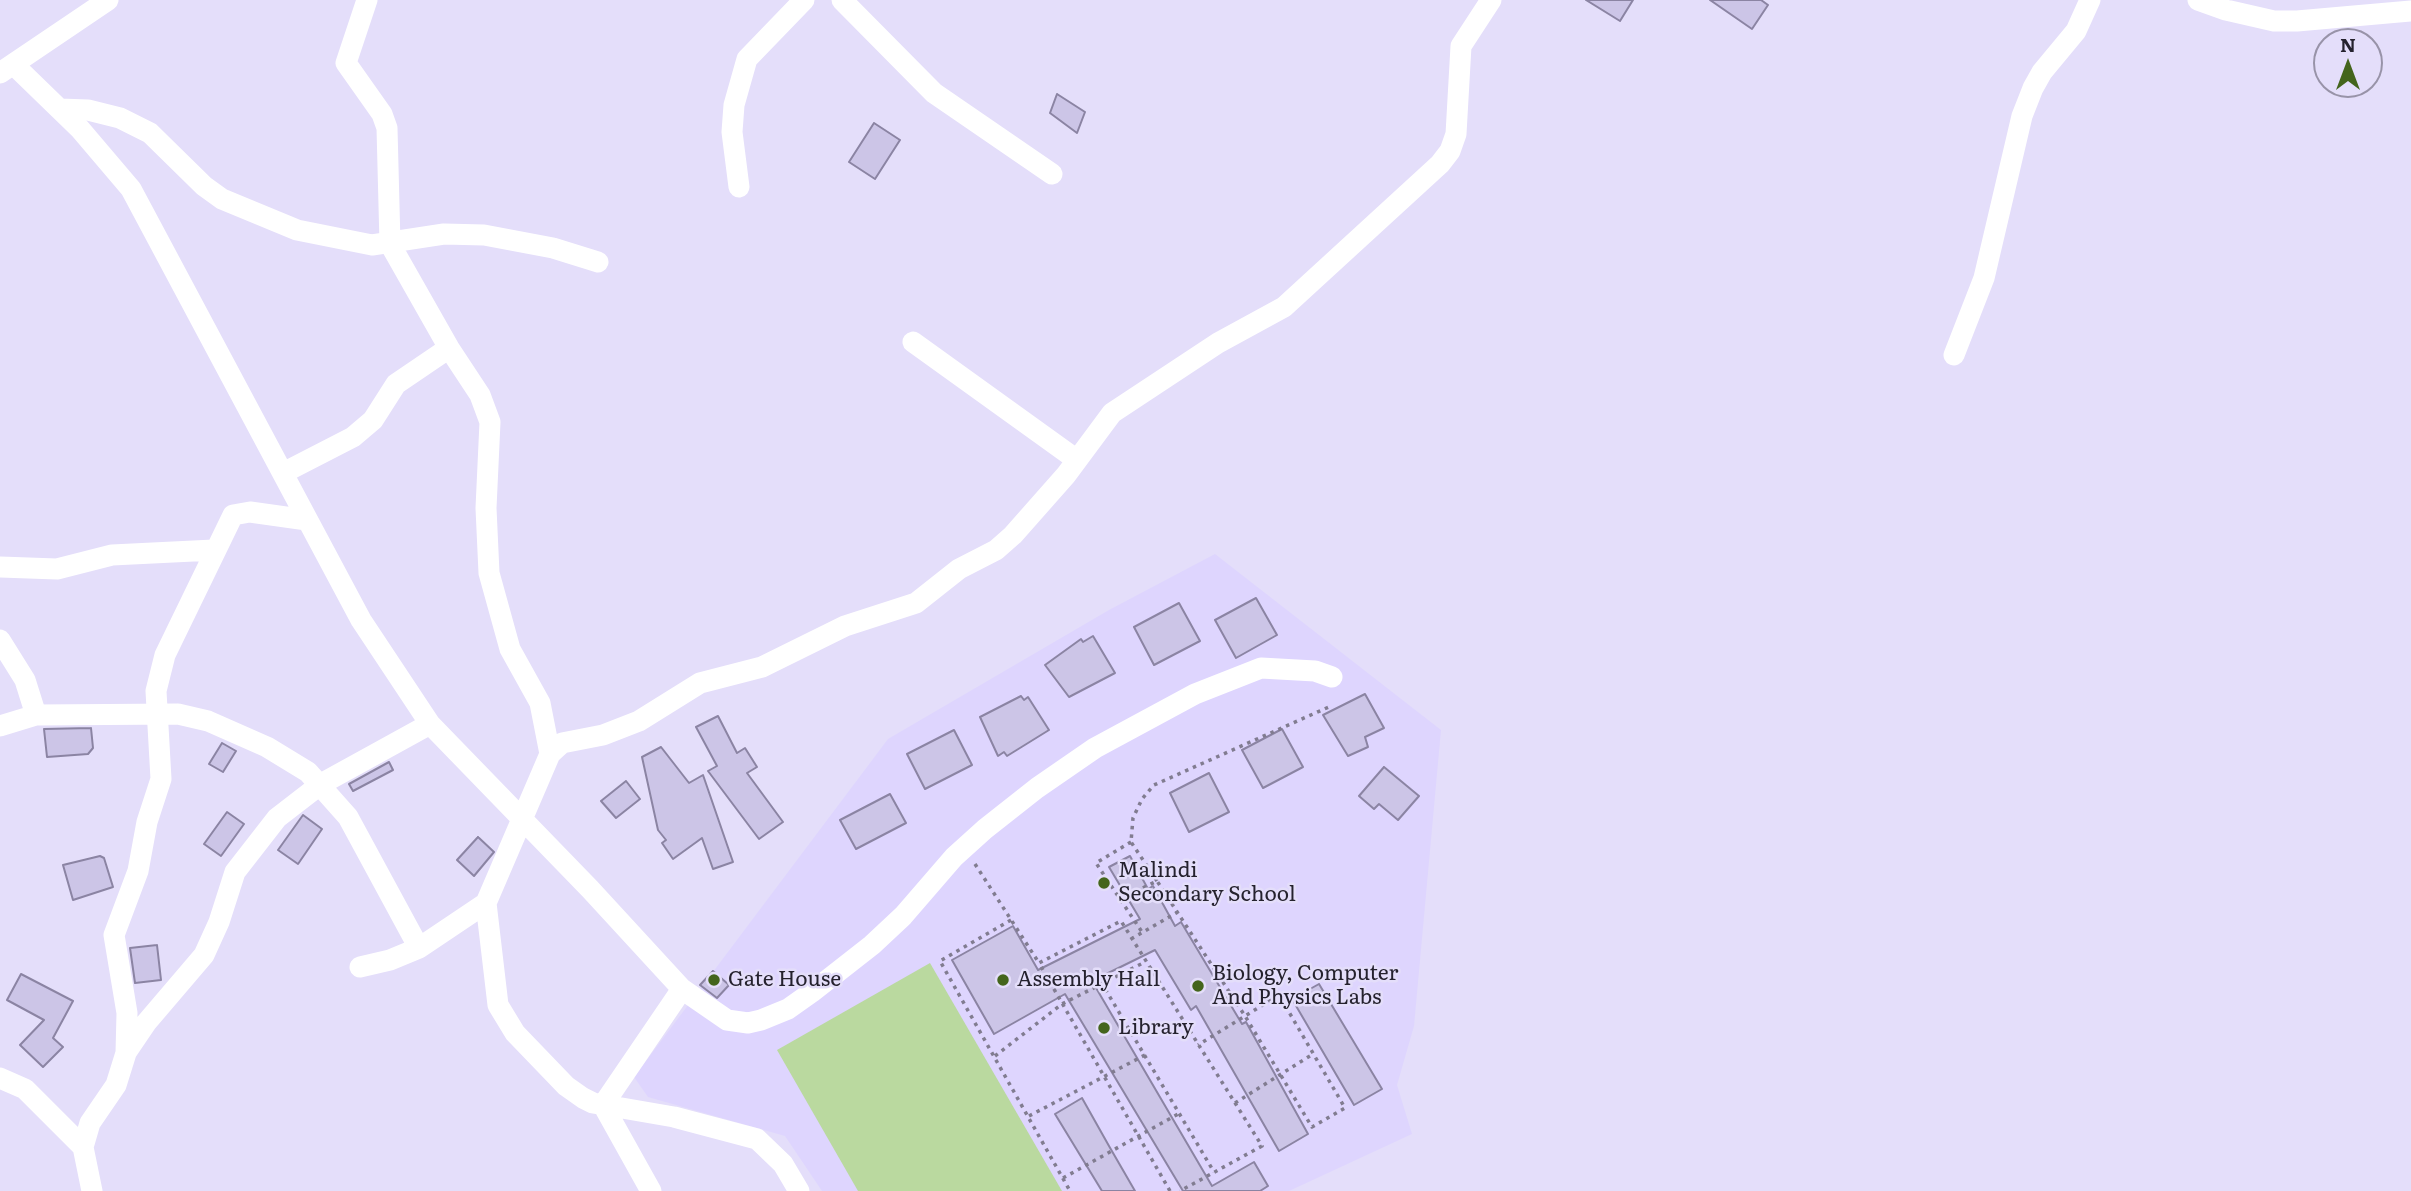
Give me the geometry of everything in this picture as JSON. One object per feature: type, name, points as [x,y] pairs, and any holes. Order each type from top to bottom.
[{"type":"street","points":[[108,0],[6,68],[60,109],[131,189],[361,620],[430,724],[682,989],[727,1020],[761,1020],[788,1009],[872,944],[965,847],[1037,788],[1095,748],[1195,694],[1261,668],[1315,671],[1332,677]]},
{"type":"street","points":[[367,0],[346,63],[382,114],[387,128],[390,244],[449,348],[480,395],[489,422],[486,508],[489,573],[510,649],[540,703],[550,754]]},
{"type":"street","points":[[739,187],[732,132],[734,105],[747,59],[804,0]]},
{"type":"street","points":[[842,0],[934,93],[1052,174]]},
{"type":"street","points":[[799,1191],[783,1164],[757,1139],[674,1117],[603,1105],[583,1098],[566,1086],[515,1033],[498,1005],[486,903],[494,879],[523,821],[550,754],[562,743],[603,735],[639,721],[700,682],[762,667],[845,626],[922,600],[959,569],[996,550],[1013,535],[1077,460],[1112,413],[1124,402],[1218,343],[1284,307],[1440,164],[1450,151],[1456,134],[1461,46],[1491,0]]},
{"type":"street","points":[[1954,355],[1984,278],[2019,129],[2033,89],[2042,72],[2076,31],[2090,0]]},
{"type":"street","points":[[2198,0],[2226,10],[2297,22],[2411,11]]},
{"type":"street","points":[[60,109],[104,112],[150,133],[204,186],[240,208],[306,233],[352,243],[390,244],[444,234],[485,235],[553,248],[598,262]]},
{"type":"street","points":[[913,342],[1077,460]]},
{"type":"street","points":[[283,473],[339,446],[360,432],[373,420],[396,384],[449,348]]},
{"type":"street","points":[[92,1191],[83,1147],[90,1123],[116,1085],[125,1053],[127,1013],[114,935],[141,863],[147,821],[161,779],[156,691],[165,655],[233,515],[240,512],[307,520]]},
{"type":"street","points":[[0,567],[57,569],[112,555],[214,550]]},
{"type":"street","points":[[0,640],[25,680],[36,715]]},
{"type":"street","points":[[0,726],[36,715],[156,713],[193,716],[235,731],[298,766],[321,784],[348,817],[419,948]]},
{"type":"street","points":[[125,1053],[146,1023],[204,955],[219,922],[235,872],[277,818],[321,784],[430,724]]},
{"type":"street","points":[[360,967],[390,960],[419,948],[486,903]]},
{"type":"street","points":[[603,1105],[682,989]]},
{"type":"street","points":[[0,1078],[25,1089],[83,1147]]},
{"type":"street","points":[[603,1105],[651,1191]]},
{"type":"path","points":[[1198,1045],[1245,1016],[1279,995],[1345,1108],[1312,1127],[1245,1016],[1131,842],[1133,818],[1142,799],[1154,785],[1331,705]]},
{"type":"path","points":[[1131,842],[1096,863],[1142,932]]},
{"type":"path","points":[[965,847],[1039,963],[1170,1191]]},
{"type":"path","points":[[1120,899],[1157,881]]},
{"type":"path","points":[[1131,939],[1178,912]]},
{"type":"path","points":[[1011,920],[940,961],[1070,1191]]},
{"type":"path","points":[[1039,963],[1121,921],[1262,1146],[1180,1191]]},
{"type":"path","points":[[995,1056],[1062,1004],[1145,962]]},
{"type":"path","points":[[1101,982],[1214,1172]]},
{"type":"path","points":[[1234,1103],[1313,1054]]},
{"type":"path","points":[[1028,1116],[1144,1055]]},
{"type":"path","points":[[1063,1178],[1180,1114]]},
{"type":"shaded area","name":"Malindi Secondary School","points":[[1215,554],[1441,730],[1414,1026],[1397,1085],[1412,1134],[1289,1191],[822,1191],[785,1136],[648,1097],[634,1077],[888,739],[1109,610]]},
{"type":"green space","points":[[930,963],[1062,1191],[858,1191],[777,1050]]},
{"type":"building","points":[[1586,0],[1633,0],[1620,21]]},
{"type":"building","points":[[1710,0],[1761,0],[1768,5],[1752,29]]},
{"type":"building","points":[[1057,94],[1085,112],[1077,133],[1050,113]]},
{"type":"building","points":[[874,123],[900,140],[875,179],[849,162]]},
{"type":"building","points":[[1256,598],[1277,635],[1236,658],[1215,620]]},
{"type":"building","points":[[1179,603],[1200,641],[1154,665],[1134,627]]},
{"type":"building","points":[[1093,636],[1115,673],[1069,697],[1045,665],[1081,639],[1083,642]]},
{"type":"building","points":[[1365,694],[1384,728],[1365,737],[1368,747],[1348,756],[1323,715]]},
{"type":"building","points":[[1021,696],[1024,700],[1028,697],[1049,730],[1007,756],[1004,752],[998,756],[980,717]]},
{"type":"building","points":[[718,716],[737,753],[745,748],[757,767],[747,773],[783,822],[759,839],[708,771],[717,766],[696,727]]},
{"type":"building","points":[[91,728],[93,748],[88,754],[47,757],[44,729]]},
{"type":"building","points":[[1282,729],[1303,767],[1263,788],[1242,750]]},
{"type":"building","points":[[954,730],[972,765],[925,789],[907,754]]},
{"type":"building","points":[[222,743],[236,751],[223,772],[209,764]]},
{"type":"building","points":[[661,747],[689,783],[703,775],[733,862],[713,869],[702,838],[673,859],[662,843],[666,840],[658,830],[642,757]]},
{"type":"building","points":[[389,762],[393,770],[353,791],[349,784]]},
{"type":"building","points":[[1384,767],[1419,796],[1398,820],[1379,804],[1374,809],[1359,796]]},
{"type":"building","points":[[1209,773],[1229,812],[1189,832],[1170,793]]},
{"type":"building","points":[[626,781],[640,799],[616,818],[601,801]]},
{"type":"building","points":[[890,794],[906,823],[856,849],[840,820]]},
{"type":"building","points":[[227,812],[244,824],[221,856],[204,844]]},
{"type":"building","points":[[303,815],[322,829],[298,864],[278,850]]},
{"type":"building","points":[[478,837],[494,852],[474,876],[457,860]]},
{"type":"building","points":[[100,856],[104,858],[113,887],[73,900],[63,865]]},
{"type":"building","points":[[1130,856],[1148,889],[1153,886],[1175,926],[1181,922],[1242,1024],[1246,1022],[1308,1134],[1279,1151],[1196,1006],[1191,1010],[1155,950],[1092,981],[1212,1186],[1254,1162],[1268,1186],[1260,1191],[1183,1191],[1065,994],[994,1034],[952,960],[1013,926],[1038,970],[1140,919],[1109,867]]},
{"type":"building","points":[[157,945],[161,980],[135,983],[130,948]]},
{"type":"building","name":"Gate House","points":[[713,971],[729,985],[717,998],[700,985]]},
{"type":"building","points":[[21,974],[73,1001],[53,1038],[63,1047],[43,1067],[20,1045],[44,1020],[7,1000]]},
{"type":"building","points":[[1319,984],[1382,1089],[1354,1105],[1292,999]]},
{"type":"building","points":[[1082,1098],[1135,1191],[1102,1191],[1055,1114]]},
{"type":"place","name":"Malindi Secondary School","points":[[1104,883]]},
{"type":"place","name":"Gate House","points":[[714,980]]},
{"type":"place","name":"Assembly Hall","points":[[1003,980]]},
{"type":"place","name":"Biology, Computer And Physics Labs","points":[[1198,986]]},
{"type":"place","name":"Library","points":[[1104,1028]]}]
